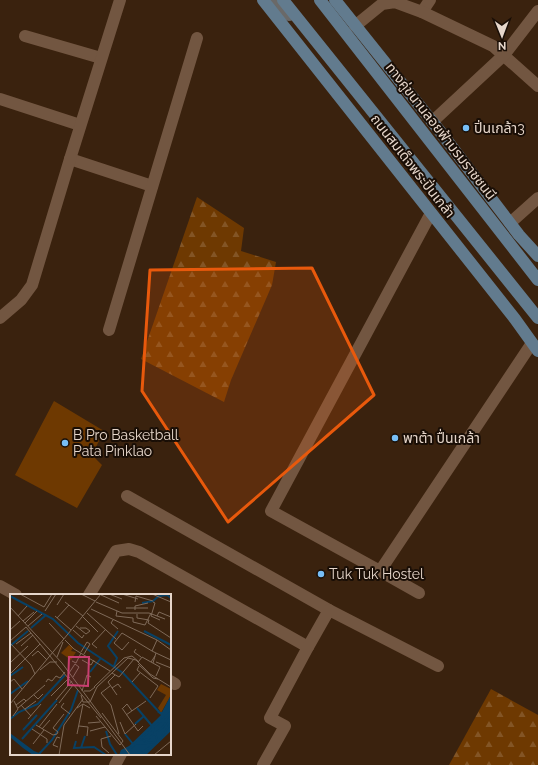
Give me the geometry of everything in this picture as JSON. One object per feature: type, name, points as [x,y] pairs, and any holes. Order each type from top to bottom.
[{"type":"main road","name":"ถนนสมเด็จพระปิ่นเกล้า","points":[[263,0],[536,346]]},
{"type":"main road","points":[[275,0],[311,37]]},
{"type":"main road","points":[[283,0],[311,37],[538,318]]},
{"type":"main road","name":"ทางคู่ขนานลอยฟ้าบรมราชชนนี","points":[[321,0],[538,280]]},
{"type":"main road","points":[[335,0],[432,122],[538,260]]},
{"type":"main road","points":[[519,235],[538,256]]},
{"type":"street","points":[[0,318],[21,300],[32,285],[80,125],[120,0]]},
{"type":"street","points":[[422,12],[430,0]]},
{"type":"street","points":[[355,26],[382,4],[395,2],[422,12],[493,46],[538,86]]},
{"type":"street","points":[[432,122],[504,55],[538,11]]},
{"type":"street","points":[[25,36],[102,58]]},
{"type":"street","points":[[109,330],[197,38]]},
{"type":"street","points":[[0,99],[80,125]]},
{"type":"street","points":[[70,159],[152,186]]},
{"type":"street","points":[[510,223],[538,198]]},
{"type":"street","points":[[419,593],[271,511],[431,213]]},
{"type":"street","points":[[380,571],[536,346]]},
{"type":"street","points":[[127,496],[329,610],[438,666]]},
{"type":"street","points":[[90,594],[116,551],[128,549],[146,556],[308,647]]},
{"type":"street","points":[[0,586],[14,594]]},
{"type":"street","points":[[263,765],[285,726],[270,718],[329,610]]},
{"type":"street","points":[[115,765],[120,755]]},
{"type":"highlighted area","points":[[312,268],[374,395],[228,522],[142,391],[150,270]]},
{"type":"green space","points":[[197,197],[244,228],[241,251],[276,262],[272,285],[231,380],[224,402],[141,359]]},
{"type":"green space","name":"B Pro Basketball Pata Pinklao","points":[[54,401],[104,431],[92,455],[102,465],[77,508],[15,475]]},
{"type":"green space","points":[[491,689],[538,715],[538,765],[449,765]]},
{"type":"place","name":"ปิ่นเกล้า3","points":[[466,128]]},
{"type":"place","name":"พาต้า ปื่นเกล้า","points":[[395,438]]},
{"type":"place","name":"B Pro Basketball Pata Pinklao","points":[[65,443]]},
{"type":"place","name":"Tuk Tuk Hostel","points":[[321,574]]}]
